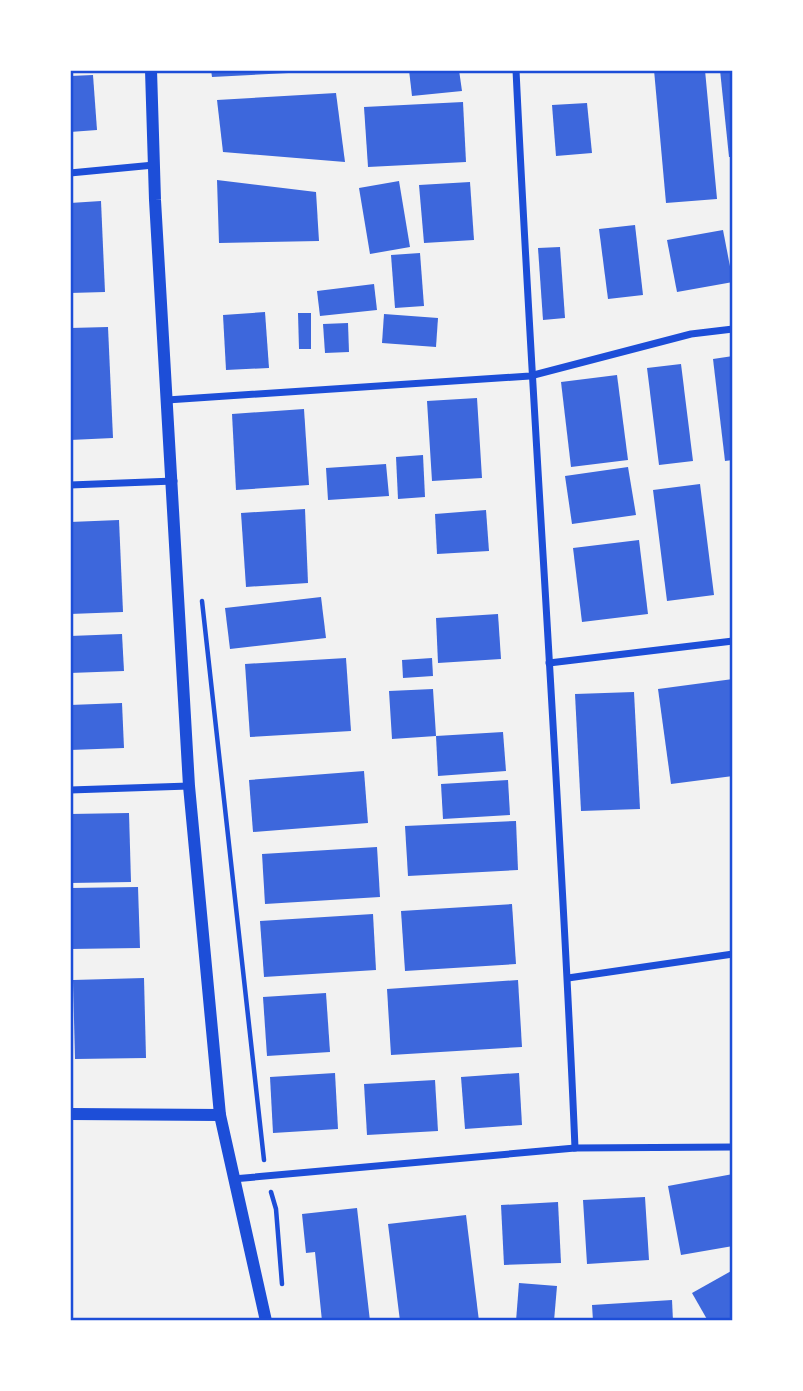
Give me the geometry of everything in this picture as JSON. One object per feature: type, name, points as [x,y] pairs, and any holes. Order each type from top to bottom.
[{"type":"street","points":[[151,70],[189,786],[220,1115],[267,1321]]},
{"type":"street","points":[[516,70],[530,376],[550,663],[575,1148]]},
{"type":"street","points":[[70,173],[154,165]]},
{"type":"street","points":[[167,400],[530,376],[691,334],[733,328]]},
{"type":"street","points":[[70,485],[174,481]]},
{"type":"street","points":[[550,663],[733,641]]},
{"type":"street","points":[[70,790],[189,786]]},
{"type":"street","points":[[568,978],[733,954]]},
{"type":"street","points":[[70,1114],[220,1115]]},
{"type":"street","points":[[233,1179],[575,1148],[733,1147]]},
{"type":"path","points":[[201,593],[266,1177],[276,1209],[283,1296]]},
{"type":"building","points":[[211,70],[308,70],[308,72],[212,77]]},
{"type":"building","points":[[409,70],[459,70],[462,91],[412,96]]},
{"type":"building","points":[[654,70],[705,70],[717,199],[666,203]]},
{"type":"building","points":[[720,70],[733,70],[733,157],[729,157]]},
{"type":"building","points":[[93,75],[97,130],[70,132],[70,76]]},
{"type":"building","points":[[336,93],[345,162],[223,152],[217,100]]},
{"type":"building","points":[[463,102],[466,162],[368,167],[364,107]]},
{"type":"building","points":[[587,103],[592,153],[556,156],[552,105]]},
{"type":"building","points":[[217,180],[316,192],[319,241],[219,243]]},
{"type":"building","points":[[399,181],[410,247],[370,254],[359,188]]},
{"type":"building","points":[[470,182],[474,240],[424,243],[419,185]]},
{"type":"building","points":[[101,201],[105,292],[70,293],[70,203]]},
{"type":"building","points":[[635,225],[643,295],[608,299],[599,229]]},
{"type":"building","points":[[723,230],[733,282],[677,292],[667,240]]},
{"type":"building","points":[[560,247],[565,318],[543,320],[538,248]]},
{"type":"building","points":[[420,253],[424,306],[395,308],[391,255]]},
{"type":"building","points":[[374,284],[377,310],[320,316],[317,291]]},
{"type":"building","points":[[265,312],[269,368],[226,370],[223,315]]},
{"type":"building","points":[[298,313],[311,313],[311,349],[299,349]]},
{"type":"building","points":[[384,314],[438,318],[436,347],[382,343]]},
{"type":"building","points":[[348,323],[349,352],[325,353],[323,324]]},
{"type":"building","points":[[108,327],[113,438],[70,440],[70,328]]},
{"type":"building","points":[[733,356],[733,460],[725,461],[713,359]]},
{"type":"building","points":[[681,364],[693,461],[659,465],[647,368]]},
{"type":"building","points":[[617,375],[628,460],[571,467],[561,382]]},
{"type":"building","points":[[477,398],[482,478],[432,481],[427,401]]},
{"type":"building","points":[[304,409],[309,485],[236,490],[232,414]]},
{"type":"building","points":[[423,455],[425,497],[398,499],[396,457]]},
{"type":"building","points":[[386,464],[389,496],[328,500],[326,468]]},
{"type":"building","points":[[628,467],[636,515],[572,524],[565,476]]},
{"type":"building","points":[[700,484],[714,595],[667,601],[653,490]]},
{"type":"building","points":[[305,509],[308,583],[246,587],[241,513]]},
{"type":"building","points":[[486,510],[489,551],[437,554],[435,514]]},
{"type":"building","points":[[119,520],[123,612],[70,614],[70,522]]},
{"type":"building","points":[[639,540],[648,614],[582,622],[573,548]]},
{"type":"building","points":[[321,597],[326,638],[230,649],[225,608]]},
{"type":"building","points":[[498,614],[501,659],[438,663],[436,618]]},
{"type":"building","points":[[122,634],[124,671],[70,673],[70,636]]},
{"type":"building","points":[[346,658],[351,731],[250,737],[245,664]]},
{"type":"building","points":[[432,658],[433,676],[403,678],[402,660]]},
{"type":"building","points":[[733,679],[733,776],[671,784],[658,689]]},
{"type":"building","points":[[433,689],[436,736],[392,739],[389,691]]},
{"type":"building","points":[[634,692],[640,809],[581,811],[575,694]]},
{"type":"building","points":[[122,703],[124,748],[70,750],[70,705]]},
{"type":"building","points":[[503,732],[506,771],[438,776],[436,736]]},
{"type":"building","points":[[364,771],[368,823],[253,832],[249,780]]},
{"type":"building","points":[[508,780],[510,815],[443,819],[441,784]]},
{"type":"building","points":[[129,813],[131,882],[70,883],[70,814]]},
{"type":"building","points":[[516,821],[518,870],[408,876],[405,826]]},
{"type":"building","points":[[377,847],[380,897],[265,904],[262,854]]},
{"type":"building","points":[[138,887],[140,948],[70,949],[70,888]]},
{"type":"building","points":[[512,904],[516,964],[405,971],[401,911]]},
{"type":"building","points":[[373,914],[376,970],[264,977],[260,921]]},
{"type":"building","points":[[144,978],[146,1058],[75,1059],[73,980]]},
{"type":"building","points":[[518,980],[522,1047],[391,1055],[387,989]]},
{"type":"building","points":[[326,993],[330,1052],[267,1056],[263,997]]},
{"type":"building","points":[[335,1073],[338,1129],[273,1133],[270,1077]]},
{"type":"building","points":[[519,1073],[522,1125],[465,1129],[461,1077]]},
{"type":"building","points":[[435,1080],[438,1131],[367,1135],[364,1084]]},
{"type":"building","points":[[733,1174],[733,1246],[681,1255],[668,1186]]},
{"type":"building","points":[[645,1197],[649,1260],[587,1264],[583,1200]]},
{"type":"building","points":[[558,1202],[561,1263],[504,1265],[501,1205]]},
{"type":"building","points":[[357,1208],[370,1321],[322,1321],[315,1252],[306,1253],[302,1214]]},
{"type":"building","points":[[466,1215],[479,1321],[400,1321],[388,1224]]},
{"type":"building","points":[[733,1270],[733,1321],[708,1321],[692,1293]]},
{"type":"building","points":[[519,1283],[557,1286],[554,1321],[516,1321]]},
{"type":"building","points":[[672,1300],[673,1321],[593,1321],[592,1305]]}]
